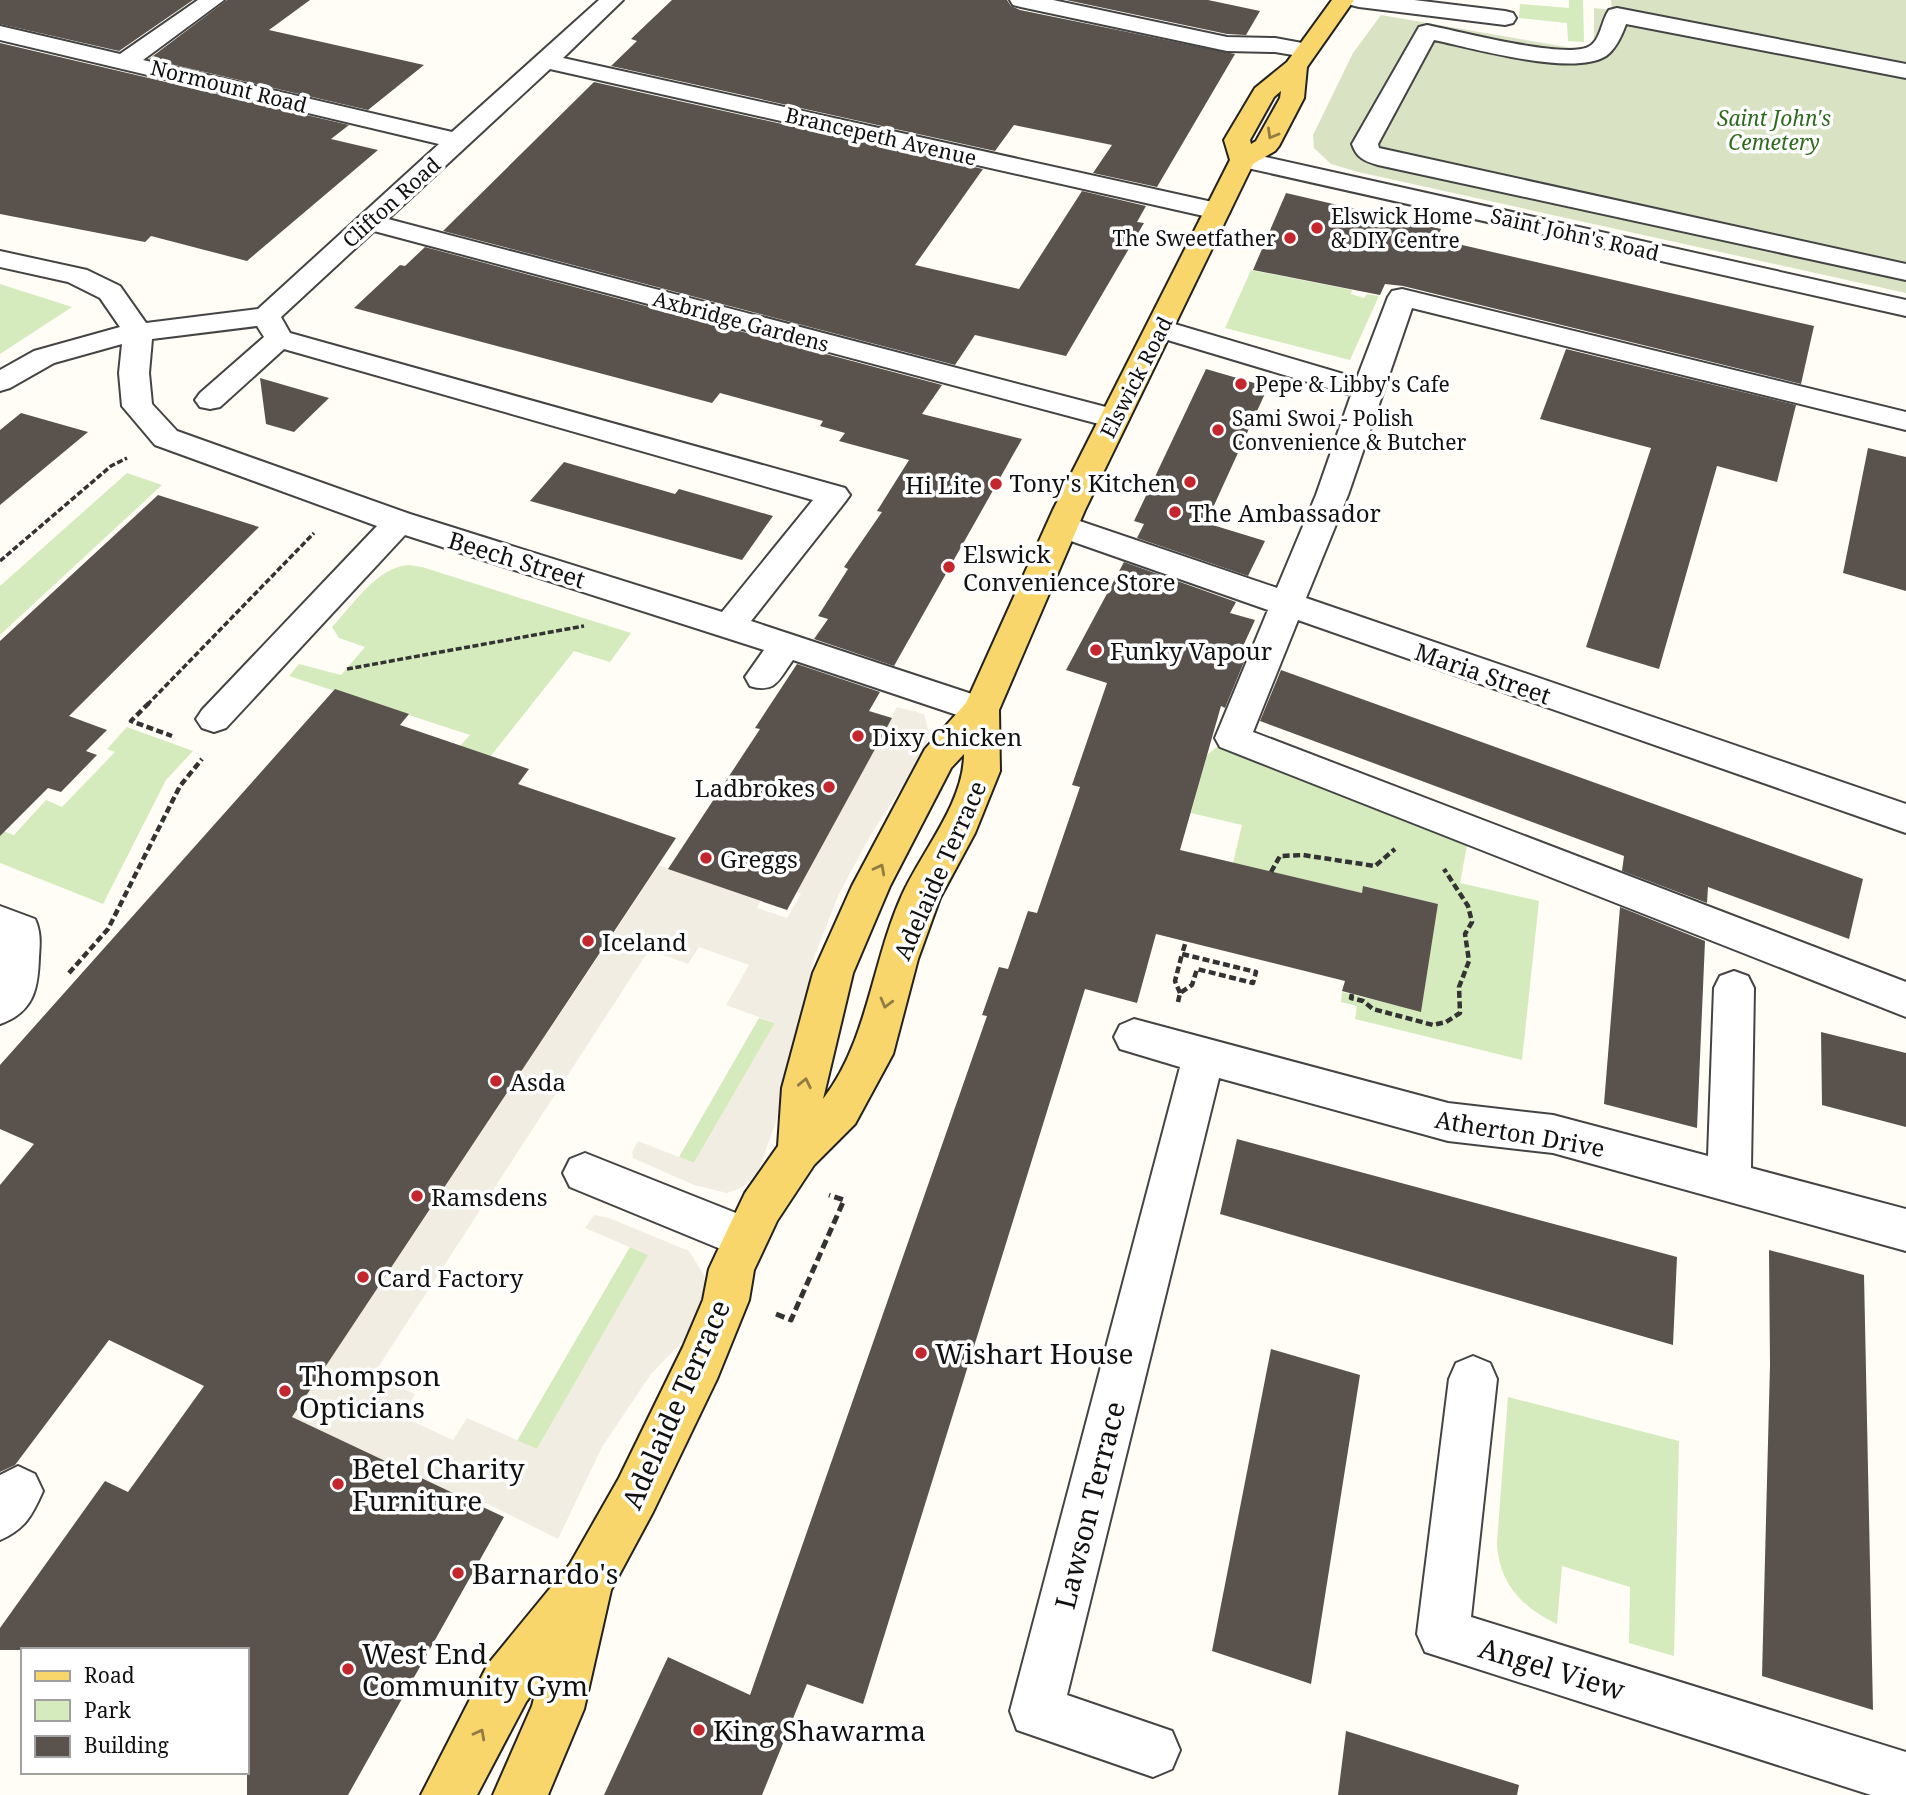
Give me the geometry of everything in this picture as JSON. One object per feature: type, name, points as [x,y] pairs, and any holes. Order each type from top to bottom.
[{"type":"main road","name":"Elswick Road","points":[[981,710],[1062,526],[1243,160],[1266,145],[1292,98],[1300,58],[1343,0]]},
{"type":"main road","name":"Adelaide Terrace","points":[[448,1795],[507,1683],[588,1582],[636,1495],[701,1363],[726,1300],[732,1269],[761,1207],[799,1151],[840,1111],[872,1055],[898,959],[921,896],[956,833],[982,771],[981,710]]},
{"type":"main road","name":"Adelaide Terrace","points":[[799,1151],[803,1088],[833,973],[871,886],[938,759],[981,710]]},
{"type":"main road","name":"Adelaide Terrace","points":[[520,1795],[558,1709],[588,1582]]},
{"type":"street","points":[[126,61],[213,0]]},
{"type":"street","name":"Clifton Road","points":[[210,400],[369,222],[612,0]]},
{"type":"street","points":[[1021,0],[1227,44],[1275,45],[1300,58]]},
{"type":"street","points":[[1359,0],[1505,18]]},
{"type":"street","points":[[1906,71],[1616,15],[1604,46],[1593,54],[1541,54],[1427,32],[1365,144],[1368,152],[1378,158],[1906,272]]},
{"type":"street","name":"Normount Road","points":[[0,33],[457,141]]},
{"type":"street","name":"Brancepeth Avenue","points":[[546,61],[1217,211]]},
{"type":"street","name":"Saint John's Road","points":[[1243,160],[1906,307]]},
{"type":"street","name":"Axbridge Gardens","points":[[369,222],[1114,419]]},
{"type":"street","points":[[0,259],[77,276],[110,292],[138,332]]},
{"type":"street","points":[[1906,421],[1402,297],[1332,495],[1233,738],[1906,1000]]},
{"type":"street","points":[[0,382],[44,357],[88,343],[138,332],[273,327],[835,495],[729,626]]},
{"type":"street","points":[[1161,329],[1367,390]]},
{"type":"street","name":"Beech Street","points":[[138,332],[134,373],[137,406],[166,438],[400,522],[729,626],[981,710]]},
{"type":"street","points":[[212,734],[400,522]]},
{"type":"street","name":"Maria Street","points":[[1062,526],[1906,819]]},
{"type":"street","points":[[762,677],[786,645]]},
{"type":"street","points":[[0,922],[21,930],[18,987],[0,1007]]},
{"type":"street","points":[[1730,1180],[1734,988]]},
{"type":"street","name":"Atherton Drive","points":[[1134,1037],[1448,1122],[1553,1134],[1906,1230]]},
{"type":"street","name":"Lawson Terrace","points":[[1153,1750],[1036,1711],[1204,1056]]},
{"type":"street","points":[[585,1173],[745,1238]]},
{"type":"street","name":"Angel View","points":[[1473,1378],[1443,1634],[1906,1779]]},
{"type":"path","points":[[0,561],[111,466],[166,438]]},
{"type":"path","points":[[131,721],[344,503]]},
{"type":"path","points":[[347,669],[585,625]]},
{"type":"path","points":[[63,979],[108,929],[180,786],[212,734]]},
{"type":"path","points":[[1271,872],[1280,856],[1295,853],[1360,867],[1375,866],[1392,849],[1401,849]]},
{"type":"path","points":[[1352,994],[1351,998],[1363,1001],[1373,1009],[1433,1025],[1446,1022],[1460,1013],[1459,987],[1469,961],[1465,934],[1472,922],[1468,906],[1445,870],[1436,864]]},
{"type":"path","points":[[1182,954],[1256,972],[1253,983],[1196,969],[1192,985],[1180,993],[1175,981],[1182,954],[1186,941]]},
{"type":"path","points":[[765,1310],[791,1320],[844,1200],[820,1192]]},
{"type":"green space","points":[[1569,0],[1583,0],[1584,42],[1568,41],[1567,23],[1519,18],[1520,4],[1569,8]]},
{"type":"green space","name":"Saint John's Cemetery","points":[[1611,0],[1906,0],[1906,293],[1358,172],[1331,164],[1314,148],[1313,135],[1353,53],[1381,15],[1572,48],[1586,47],[1594,43],[1594,8],[1612,10]]},
{"type":"green space","points":[[1251,270],[1352,290],[1351,294],[1364,298],[1367,294],[1379,296],[1350,360],[1225,328]]},
{"type":"green space","points":[[0,284],[72,307],[0,354]]},
{"type":"green space","points":[[127,473],[162,485],[0,635],[0,586]]},
{"type":"green space","points":[[408,565],[422,567],[631,633],[610,662],[574,651],[490,757],[460,746],[470,735],[289,676],[299,664],[341,675],[365,647],[339,638],[332,627],[375,580],[396,568]]},
{"type":"green space","points":[[127,727],[193,751],[166,780],[103,904],[0,863],[0,830],[14,835],[46,800],[62,807],[115,752],[107,749]]},
{"type":"green space","points":[[1218,746],[1468,840],[1460,883],[1539,901],[1522,1060],[1355,1019],[1357,1006],[1341,1002],[1342,992],[1421,1011],[1438,904],[1364,886],[1362,893],[1233,863],[1242,825],[1191,813],[1207,755]]},
{"type":"green space","points":[[759,1018],[775,1023],[694,1163],[679,1157]]},
{"type":"green space","points":[[630,1247],[649,1255],[537,1449],[517,1441]]},
{"type":"green space","points":[[1508,1397],[1679,1441],[1674,1656],[1629,1643],[1630,1587],[1562,1566],[1557,1624],[1533,1610],[1514,1592],[1502,1569],[1497,1542]]},
{"type":"shaded area","points":[[897,707],[924,714],[929,733],[924,754],[870,836],[839,894],[815,954],[785,1096],[758,1172],[743,1187],[727,1193],[694,1185],[633,1158],[632,1152],[638,1141],[694,1163],[775,1023],[726,1005],[749,965],[699,947],[688,964],[649,950],[373,1375],[415,1394],[403,1417],[453,1440],[467,1418],[537,1449],[648,1255],[585,1228],[594,1215],[609,1218],[689,1251],[704,1275],[706,1296],[701,1316],[685,1339],[651,1374],[602,1447],[558,1539],[486,1503],[483,1507],[292,1417],[659,865],[760,901],[757,908],[787,918],[801,894],[797,892]]},
{"type":"building","points":[[0,0],[193,0],[119,51],[0,24]]},
{"type":"building","points":[[227,0],[310,0],[269,30],[424,65],[368,110],[149,59]]},
{"type":"building","points":[[672,0],[1007,0],[1011,6],[1020,10],[1235,54],[1157,187],[1093,173],[1112,145],[1014,125],[995,151],[611,66],[637,41],[631,39]]},
{"type":"building","points":[[1066,0],[1208,0],[1260,11],[1246,35],[1227,34]]},
{"type":"building","points":[[0,43],[349,125],[331,139],[378,150],[247,261],[151,236],[145,242],[0,214]]},
{"type":"building","points":[[594,82],[983,169],[915,265],[1019,289],[1082,191],[1146,206],[1137,222],[1144,223],[1066,356],[975,335],[955,365],[443,231]]},
{"type":"building","points":[[1286,193],[1441,229],[1436,239],[1814,326],[1801,384],[1403,286],[1385,284],[1380,295],[1253,270]]},
{"type":"building","points":[[425,247],[942,385],[922,414],[1022,439],[894,666],[814,639],[828,619],[818,616],[848,569],[844,567],[882,512],[877,511],[909,460],[839,441],[845,433],[820,426],[823,421],[720,393],[712,403],[354,308],[400,265],[405,266]]},
{"type":"building","points":[[1566,349],[1796,405],[1777,482],[1717,466],[1659,669],[1586,647],[1651,448],[1540,419]]},
{"type":"building","points":[[1206,369],[1268,387],[1206,523],[1265,541],[1248,576],[1137,538],[1144,524],[1134,521]]},
{"type":"building","points":[[260,378],[329,398],[294,432],[266,424]]},
{"type":"building","points":[[21,413],[88,432],[0,505],[0,430]]},
{"type":"building","points":[[1868,448],[1906,457],[1906,591],[1843,573]]},
{"type":"building","points":[[564,462],[675,494],[679,489],[773,516],[742,560],[530,501]]},
{"type":"building","points":[[158,495],[259,527],[69,716],[107,730],[86,751],[97,755],[61,792],[48,788],[0,836],[0,641]]},
{"type":"building","points":[[1124,562],[1236,602],[1230,613],[1255,620],[1239,655],[1246,657],[1225,708],[1221,706],[1180,850],[1362,893],[1363,886],[1438,904],[1421,1012],[1342,991],[1345,981],[1156,934],[1137,1003],[1085,989],[863,1704],[807,1684],[762,1795],[604,1795],[668,1657],[750,1695],[987,1016],[982,1015],[999,967],[1008,969],[1028,911],[1037,913],[1080,787],[1072,785],[1107,683],[1066,670]]},
{"type":"building","points":[[797,664],[880,692],[869,711],[892,718],[787,910],[668,869],[760,729],[755,728]]},
{"type":"building","points":[[1281,670],[1863,879],[1849,939],[1708,887],[1707,903],[1622,871],[1624,856],[1260,721]]},
{"type":"building","points":[[335,689],[409,714],[400,725],[529,769],[518,784],[676,838],[292,1417],[504,1517],[348,1795],[247,1795],[248,1648],[0,1650],[0,1628],[105,1481],[128,1492],[204,1386],[109,1340],[15,1465],[0,1472],[0,1185],[34,1144],[0,1129],[0,1065]]},
{"type":"building","points":[[1620,907],[1705,941],[1697,1128],[1604,1104]]},
{"type":"building","points":[[1821,1032],[1906,1053],[1906,1127],[1822,1105]]},
{"type":"building","points":[[1237,1139],[1677,1257],[1673,1345],[1220,1214]]},
{"type":"building","points":[[1769,1250],[1864,1275],[1873,1710],[1762,1676],[1770,1365]]},
{"type":"building","points":[[1271,1349],[1360,1375],[1311,1684],[1212,1651]]},
{"type":"building","points":[[1346,1731],[1519,1785],[1517,1795],[1338,1795]]},
{"type":"place","name":"Elswick Home & DIY Centre","points":[[1317,228]]},
{"type":"place","name":"The Sweetfather","points":[[1290,238]]},
{"type":"place","name":"Pepe & Libby's Cafe","points":[[1241,384]]},
{"type":"place","name":"Sami Swoi - Polish Convenience & Butcher","points":[[1218,430]]},
{"type":"place","name":"Tony's Kitchen","points":[[1190,482]]},
{"type":"place","name":"Hi Lite","points":[[996,484]]},
{"type":"place","name":"The Ambassador","points":[[1175,512]]},
{"type":"place","name":"Elswick Convenience Store","points":[[949,567]]},
{"type":"place","name":"Funky Vapour","points":[[1096,650]]},
{"type":"place","name":"Dixy Chicken","points":[[858,736]]},
{"type":"place","name":"Ladbrokes","points":[[829,787]]},
{"type":"place","name":"Greggs","points":[[706,858]]},
{"type":"place","name":"Iceland","points":[[588,941]]},
{"type":"place","name":"Asda","points":[[496,1081]]},
{"type":"place","name":"Ramsdens","points":[[417,1196]]},
{"type":"place","name":"Card Factory","points":[[363,1277]]},
{"type":"place","name":"Wishart House","points":[[921,1353]]},
{"type":"place","name":"Thompson Opticians","points":[[285,1391]]},
{"type":"place","name":"Betel Charity Furniture","points":[[338,1484]]},
{"type":"place","name":"Barnardo's","points":[[458,1573]]},
{"type":"place","name":"West End Community Gym","points":[[348,1669]]},
{"type":"place","name":"King Shawarma","points":[[699,1730]]}]
